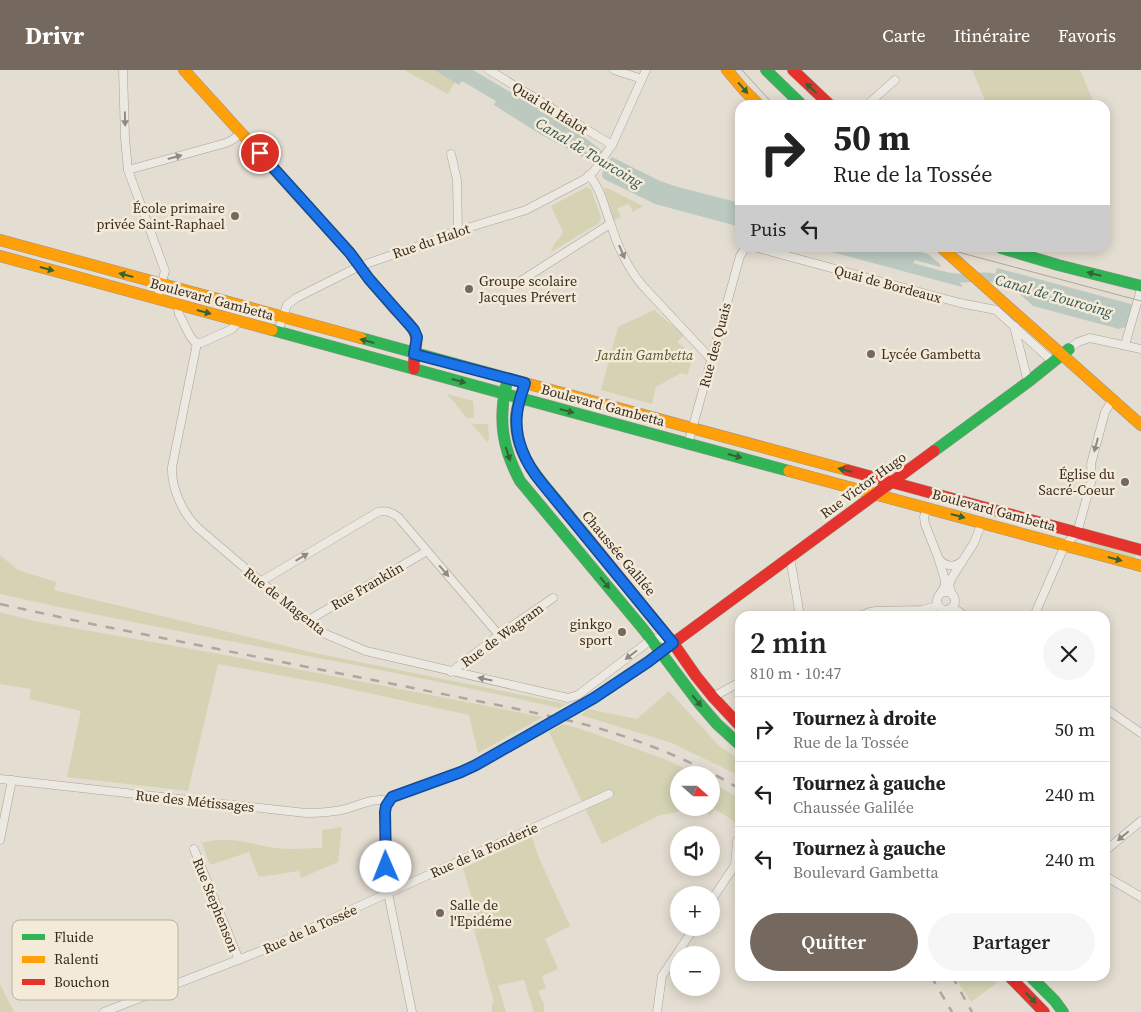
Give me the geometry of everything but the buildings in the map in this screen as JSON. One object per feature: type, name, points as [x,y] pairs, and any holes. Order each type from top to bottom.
[{"type":"main road","points":[[184,70],[350,253],[369,279],[416,332],[417,339],[412,363],[414,369]]},
{"type":"main road","points":[[728,70],[755,100]]},
{"type":"main road","points":[[755,70],[784,100]]},
{"type":"main road","points":[[766,70],[797,100]]},
{"type":"main road","points":[[793,70],[825,100]]},
{"type":"main road","name":"Boulevard Gambetta","points":[[0,240],[414,354],[1077,532],[1141,551]]},
{"type":"main road","points":[[946,252],[1141,415]]},
{"type":"main road","points":[[959,252],[1141,425]]},
{"type":"main road","points":[[1014,252],[1141,287]]},
{"type":"main road","name":"Boulevard Gambetta","points":[[0,256],[1139,565]]},
{"type":"main road","name":"Rue Victor Hugo","points":[[661,652],[877,494],[1066,352]]},
{"type":"main road","points":[[508,379],[501,411],[504,438],[511,463],[520,480],[652,639],[698,702],[717,724],[735,740]]},
{"type":"main road","name":"Chaussée Galilée","points":[[525,383],[516,415],[517,431],[521,448],[531,469],[673,643],[713,697],[735,721]]},
{"type":"main road","points":[[1014,981],[1044,1012]]},
{"type":"main road","points":[[1035,981],[1063,1012]]},
{"type":"street","points":[[124,70],[125,138],[128,170],[164,268],[157,299]]},
{"type":"street","name":"Quai du Halot","points":[[489,70],[501,73],[612,145]]},
{"type":"street","points":[[614,70],[642,79]]},
{"type":"street","points":[[612,145],[646,70]]},
{"type":"street","points":[[873,100],[895,80]]},
{"type":"street","points":[[128,170],[226,143],[234,139],[241,132]]},
{"type":"street","name":"Rue du Halot","points":[[278,332],[288,305],[292,300],[360,266],[458,231],[526,210],[589,176],[612,145]]},
{"type":"street","points":[[451,154],[458,180],[458,231]]},
{"type":"street","points":[[589,176],[600,189],[610,224],[622,254],[634,276],[711,359]]},
{"type":"street","points":[[519,282],[610,224]]},
{"type":"street","name":"Rue des Quais","points":[[688,444],[742,252]]},
{"type":"street","name":"Quai de Bordeaux","points":[[773,252],[960,303],[996,310],[1052,362]]},
{"type":"street","points":[[1125,345],[1141,287]]},
{"type":"street","points":[[179,305],[179,314],[191,338],[197,342],[203,342],[232,328],[239,321]]},
{"type":"street","points":[[1014,326],[1028,382]]},
{"type":"street","points":[[1066,352],[1078,342],[1090,338],[1141,350]]},
{"type":"street","name":"Rue de Magenta","points":[[197,342],[172,472],[181,506],[192,522],[260,582],[324,633],[362,650],[565,698],[578,695],[652,639]]},
{"type":"street","points":[[1036,611],[1065,545],[1077,532],[1092,479],[1091,464],[1100,430],[1106,410],[1113,400]]},
{"type":"street","points":[[927,507],[924,516],[925,524],[945,580],[945,586],[937,600],[938,606],[941,609],[946,610],[952,607],[955,600],[949,586],[951,579],[975,540],[982,522]]},
{"type":"street","points":[[260,582],[378,512],[387,511],[395,514],[499,635]]},
{"type":"street","name":"Rue Franklin","points":[[307,621],[427,551]]},
{"type":"street","points":[[1139,565],[1141,551]]},
{"type":"street","points":[[790,557],[799,611]]},
{"type":"street","points":[[938,557],[943,564],[950,566],[962,561]]},
{"type":"street","points":[[940,594],[948,592],[952,594]]},
{"type":"street","name":"Rue de Wagram","points":[[451,672],[499,635],[553,598]]},
{"type":"street","points":[[876,611],[922,610],[938,606]]},
{"type":"street","points":[[952,607],[958,611]]},
{"type":"street","points":[[652,639],[666,639],[673,643]]},
{"type":"street","points":[[412,1012],[388,893],[385,812],[389,801],[394,796],[476,765],[594,698],[661,652]]},
{"type":"street","points":[[713,697],[735,685]]},
{"type":"street","points":[[1110,711],[1141,733]]},
{"type":"street","name":"Rue des Métissages","points":[[0,779],[306,813],[340,810],[377,800],[389,801]]},
{"type":"street","points":[[0,840],[12,780]]},
{"type":"street","name":"Rue de la Fonderie","points":[[388,893],[609,794]]},
{"type":"street","points":[[1110,847],[1141,820]]},
{"type":"street","name":"Rue Stephenson","points":[[194,850],[239,960]]},
{"type":"street","points":[[720,888],[735,865]]},
{"type":"street","points":[[1110,879],[1141,897]]},
{"type":"street","name":"Rue de la Tossée","points":[[178,983],[266,950],[388,893]]},
{"type":"street","points":[[657,1012],[662,976],[689,936]]},
{"type":"street","name":"Rue de la Tossée","points":[[104,1012],[135,1000]]},
{"type":"green space","points":[[404,70],[434,70],[455,82],[448,94]]},
{"type":"green space","points":[[972,70],[1080,70],[1093,100],[985,100]]},
{"type":"green space","points":[[587,187],[591,189],[601,218],[599,223],[551,252],[563,232],[551,206]]},
{"type":"green space","points":[[607,188],[643,206],[633,212],[629,204],[617,208],[621,217],[614,220],[604,189]]},
{"type":"green space","name":"Jardin Gambetta","points":[[654,310],[684,335],[677,342],[694,356],[687,375],[681,373],[656,387],[652,404],[601,390],[618,327]]},
{"type":"green space","points":[[447,394],[473,401],[474,418],[467,418]]},
{"type":"green space","points":[[472,424],[488,424],[489,440],[487,442]]},
{"type":"green space","points":[[1091,541],[1136,553],[1135,559],[1089,547]]},
{"type":"green space","points":[[0,555],[18,570],[56,582],[54,590],[315,653],[566,704],[559,708],[489,692],[0,594]]},
{"type":"green space","points":[[0,612],[34,621],[220,654],[543,717],[478,753],[469,715],[327,684],[218,664],[188,791],[67,777],[81,711],[29,699],[31,689],[0,684]]},
{"type":"green space","points":[[669,691],[718,745],[735,757],[735,774],[672,743],[581,715],[588,709],[637,719]]},
{"type":"green space","points":[[562,724],[578,728],[679,766],[670,766],[670,813],[660,815],[602,844],[549,732]]},
{"type":"green space","points":[[720,787],[735,796],[735,822],[720,812]]},
{"type":"green space","points":[[342,827],[338,862],[301,878],[299,871],[259,877],[249,852],[210,865],[202,843],[230,840],[281,849],[322,848],[322,830]]},
{"type":"green space","points":[[532,837],[539,858],[570,926],[545,939],[558,969],[542,976],[546,988],[538,991],[544,1004],[544,1012],[534,1012],[524,980],[498,985],[506,1012],[492,1012],[492,1003],[494,1002],[473,926],[479,923],[463,868]]},
{"type":"green space","points":[[957,981],[995,981],[997,983],[971,1002]]},
{"type":"green space","points":[[0,984],[14,1012],[0,1012]]},
{"type":"water","points":[[434,70],[473,70],[579,133],[602,151],[600,154],[603,156],[602,158],[608,161],[612,157],[660,181],[735,202],[735,225],[655,204],[604,179],[602,176],[604,165],[599,162],[590,161],[540,134],[494,105],[496,101],[462,81],[459,85]]},
{"type":"water","points":[[832,252],[921,252],[928,254],[941,265],[940,267],[915,260],[913,263],[949,273],[962,287]]},
{"type":"water","points":[[997,268],[1131,304],[1133,306],[1126,327],[1119,329],[1033,306],[1011,286],[1007,289],[992,275],[995,276]]},
{"type":"waterway","name":"Canal de Tourcoing","points":[[944,276],[959,278],[990,277],[1007,282]]},
{"type":"tram line","points":[[742,70],[769,100]]},
{"type":"tram line","points":[[958,252],[1141,301]]},
{"type":"railway","points":[[0,604],[508,707],[591,726],[630,738],[667,753],[704,769],[735,786]]},
{"type":"railway","points":[[934,981],[952,1012]]},
{"type":"railway","points":[[955,981],[972,1012]]},
{"type":"traffic: fast","points":[[766,70],[797,100]]},
{"type":"traffic: fast","points":[[1014,252],[1141,286]]},
{"type":"traffic: fast","points":[[272,330],[520,398]]},
{"type":"traffic: fast","points":[[361,338],[525,383],[516,416],[516,429],[522,451],[539,479],[586,536]]},
{"type":"traffic: fast","points":[[934,451],[1028,382],[1069,349]]},
{"type":"traffic: fast","points":[[506,386],[502,423],[506,446],[520,481],[644,630],[698,702],[717,724],[735,740]]},
{"type":"traffic: fast","points":[[520,398],[789,471]]},
{"type":"traffic: fast","points":[[1035,981],[1063,1012]]},
{"type":"traffic: slow","points":[[184,70],[350,253],[395,309]]},
{"type":"traffic: slow","points":[[727,70],[754,100]]},
{"type":"traffic: slow","points":[[0,240],[361,338]]},
{"type":"traffic: slow","points":[[946,252],[1141,425]]},
{"type":"traffic: slow","points":[[0,256],[272,330]]},
{"type":"traffic: slow","points":[[525,383],[847,470]]},
{"type":"traffic: slow","points":[[789,471],[1141,566]]},
{"type":"traffic: jam","points":[[793,70],[825,100]]},
{"type":"traffic: jam","points":[[395,309],[410,326],[415,335],[414,369]]},
{"type":"traffic: jam","points":[[661,652],[934,451]]},
{"type":"traffic: jam","points":[[847,470],[1141,550]]},
{"type":"traffic: jam","points":[[586,536],[673,643],[696,676],[735,721]]},
{"type":"traffic: jam","points":[[1014,981],[1044,1012]]},
{"type":"place","name":"École primaire privée Saint-Raphael","points":[[235,216]]},
{"type":"place","name":"Groupe scolaire Jacques Prévert","points":[[469,289]]},
{"type":"place","name":"Lycée Gambetta","points":[[871,354]]},
{"type":"place","name":"Église du Sacré-Coeur","points":[[1125,482]]},
{"type":"place","name":"ginkgo sport","points":[[622,632]]},
{"type":"place","name":"Salle de l'Epidéme","points":[[440,913]]},
{"type":"route","points":[[260,153],[350,253],[364,274],[414,330],[417,337],[414,354],[525,383],[516,418],[519,440],[527,463],[673,643],[610,689],[476,765],[392,797],[386,806],[385,812],[386,867]]}]
